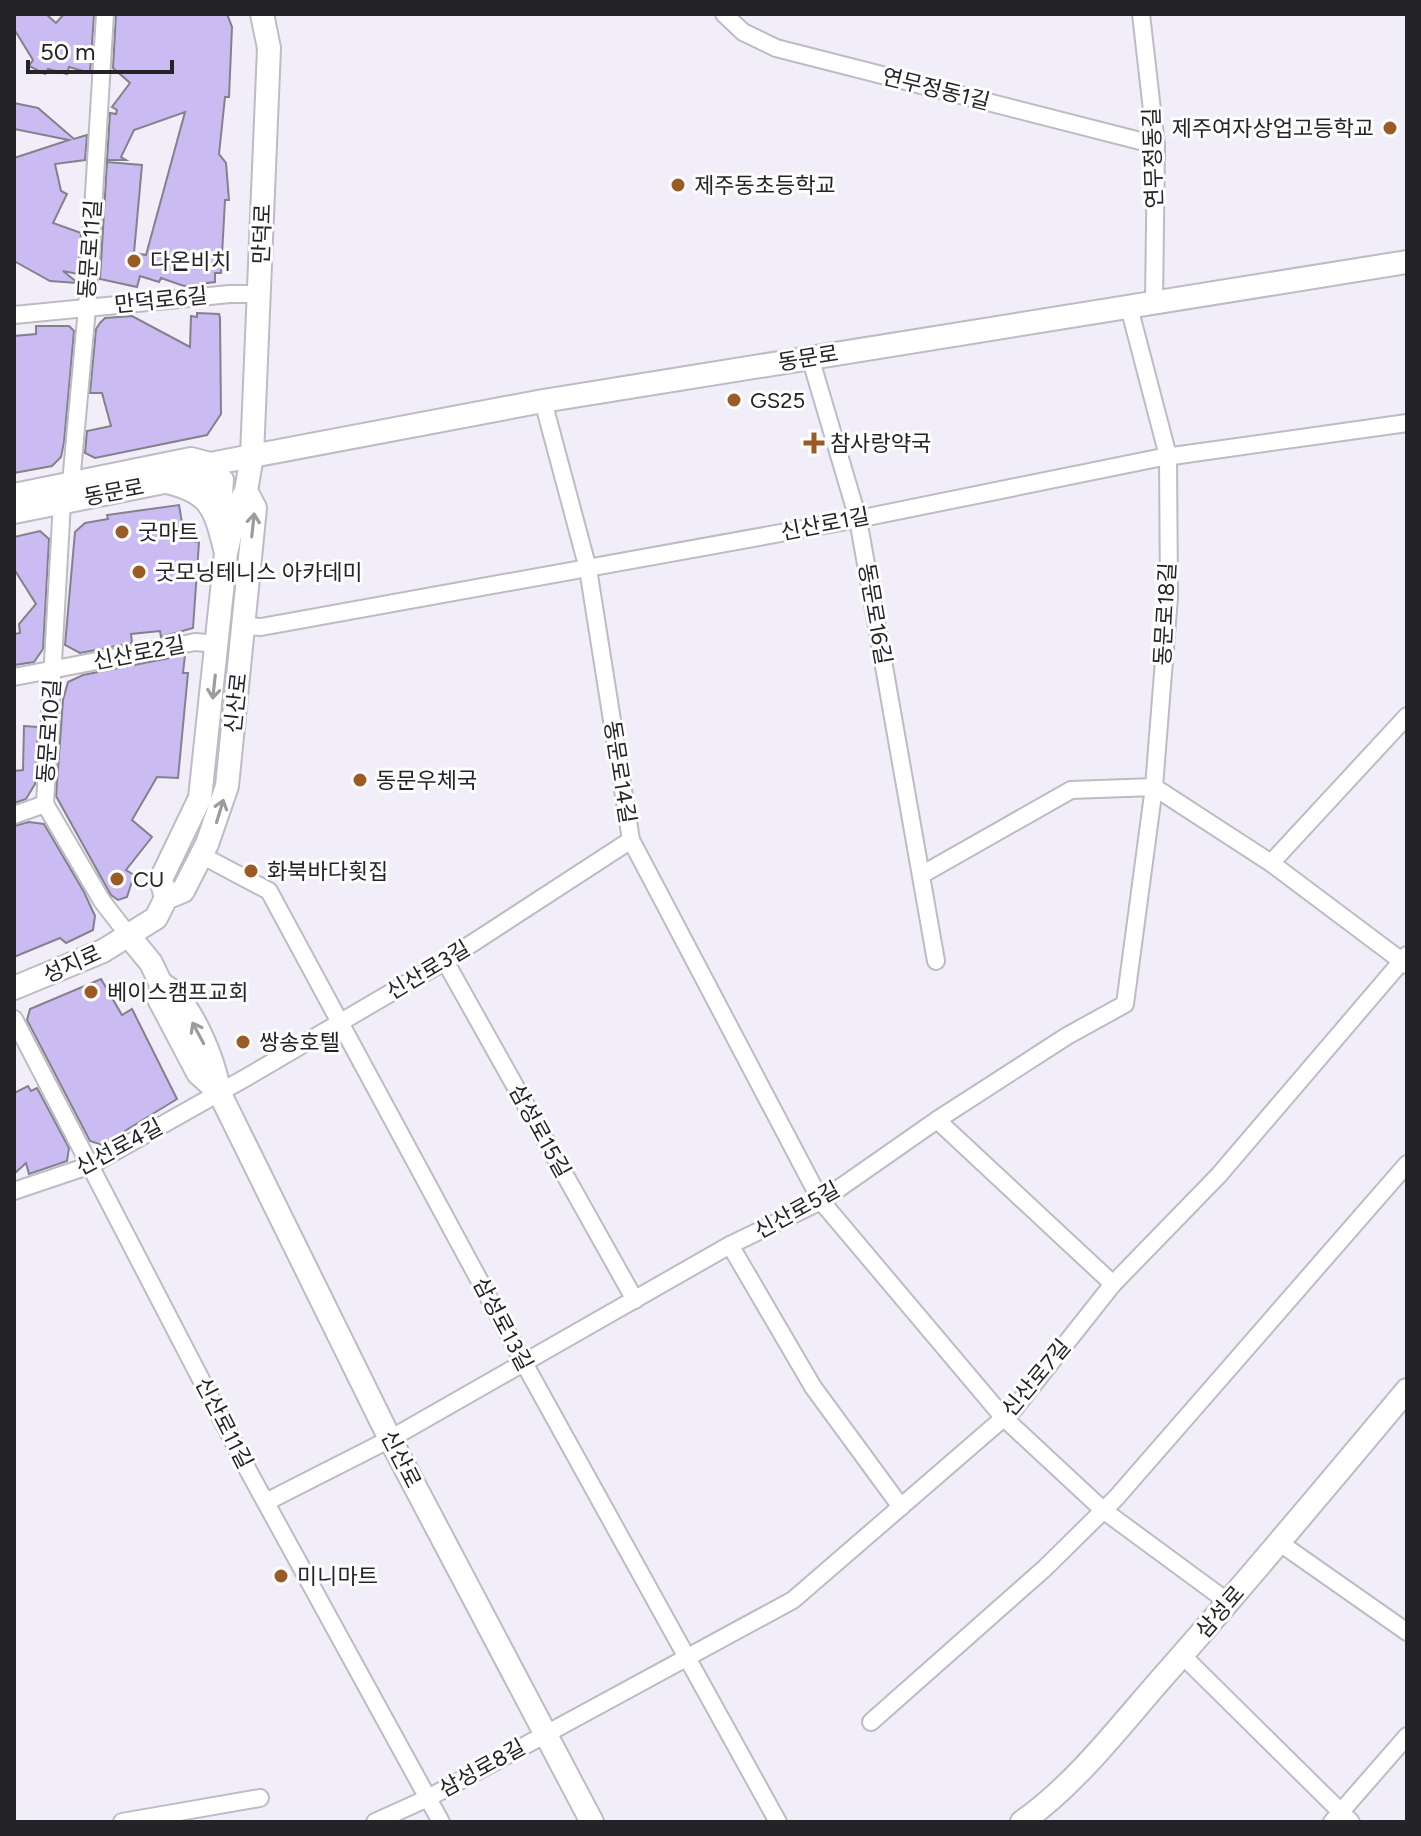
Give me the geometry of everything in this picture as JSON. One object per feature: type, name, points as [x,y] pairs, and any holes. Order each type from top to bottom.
[{"type":"main road","name":"만덕로","points":[[252,456],[269,48],[262,14]]},
{"type":"main road","name":"동문로","points":[[14,495],[67,493],[166,482],[208,474],[252,456],[543,401],[1407,262]]},
{"type":"main road","name":"신산로","points":[[166,898],[161,879],[200,798],[226,553],[236,510],[246,491],[252,456]]},
{"type":"main road","name":"동문로","points":[[14,512],[67,493],[191,459],[208,474]]},
{"type":"main road","points":[[166,482],[186,486],[207,500],[214,511],[226,553]]},
{"type":"main road","name":"신산로","points":[[246,491],[255,508],[227,786],[216,823],[183,891],[166,898],[156,918],[129,936],[151,963],[161,984],[159,999],[198,1073],[219,1092],[390,1439],[592,1822]]},
{"type":"main road","name":"성지로","points":[[14,988],[103,951],[129,936]]},
{"type":"main road","name":"삼성로","points":[[1022,1822],[1044,1806],[1088,1762],[1406,1394]]},
{"type":"street","name":"동문로11길","points":[[67,493],[87,308],[105,14]]},
{"type":"street","name":"연무정동1길","points":[[724,14],[743,32],[776,48],[1156,145]]},
{"type":"street","name":"연무정동길","points":[[1141,14],[1156,145],[1154,303]]},
{"type":"street","name":"만덕로6길","points":[[14,315],[260,294]]},
{"type":"street","name":"동문로18길","points":[[1129,307],[1168,456],[1169,597],[1154,787]]},
{"type":"street","name":"동문로16길","points":[[810,357],[858,519],[936,961]]},
{"type":"street","name":"동문로14길","points":[[543,401],[588,569],[631,840],[821,1201],[1004,1418],[1103,1510],[1228,1602]]},
{"type":"street","name":"신산로1길","points":[[244,626],[261,627],[588,569],[858,519],[1168,456],[1407,423]]},
{"type":"street","name":"동문로10길","points":[[67,493],[45,804],[102,901],[129,936]]},
{"type":"street","name":"신산로2길","points":[[14,677],[195,642],[218,644]]},
{"type":"street","points":[[1271,863],[1407,716]]},
{"type":"street","points":[[923,874],[1071,790],[1154,787],[1271,863],[1405,961]]},
{"type":"street","name":"신산로5길","points":[[266,1502],[390,1439],[730,1245],[821,1201],[937,1120],[1125,1004],[1154,787]]},
{"type":"street","points":[[14,815],[45,804]]},
{"type":"street","name":"신산로3길","points":[[219,1092],[445,961],[631,840]]},
{"type":"street","name":"삼성로13길","points":[[201,855],[269,891],[524,1363],[778,1822]]},
{"type":"street","name":"삼성로15길","points":[[445,961],[635,1300]]},
{"type":"street","name":"신산로7길","points":[[545,1733],[793,1600],[1004,1418],[1113,1284],[1219,1175],[1405,961]]},
{"type":"street","name":"신산로11길","points":[[14,1019],[266,1502],[441,1822]]},
{"type":"street","name":"신선로4길","points":[[14,1191],[91,1165],[219,1092]]},
{"type":"street","points":[[937,1120],[1113,1284]]},
{"type":"street","points":[[871,1722],[1045,1568],[1103,1510],[1407,1164]]},
{"type":"street","points":[[730,1245],[813,1387],[901,1507]]},
{"type":"street","points":[[1280,1543],[1407,1632]]},
{"type":"street","points":[[1182,1655],[1341,1819],[1407,1736]]},
{"type":"street","name":"삼성로8길","points":[[375,1822],[428,1798],[545,1733]]},
{"type":"street","points":[[122,1822],[260,1798]]},
{"type":"building","points":[[14,14],[46,14],[56,23],[64,14],[94,14],[90,73],[69,67],[67,74],[48,69],[45,74],[29,66],[33,60],[14,29]]},
{"type":"building","points":[[116,14],[227,14],[232,27],[229,97],[225,97],[219,154],[226,163],[229,200],[225,200],[221,273],[215,273],[215,282],[184,286],[161,278],[159,282],[140,276],[137,287],[100,279],[107,162],[142,165],[134,253],[146,255],[185,112],[134,130],[121,157],[126,160],[107,160],[110,113],[116,114],[117,110],[112,107],[130,83],[113,68]]},
{"type":"building","points":[[14,103],[38,108],[74,139],[87,135],[85,160],[55,164],[61,191],[67,194],[53,223],[81,233],[78,274],[63,271],[78,283],[50,281],[14,261],[14,158],[69,140],[14,129]]},
{"type":"building","points":[[197,313],[219,314],[220,318],[221,414],[207,435],[95,458],[85,453],[87,431],[111,426],[102,393],[90,393],[96,329],[100,323],[105,318],[132,316],[190,347],[191,316],[197,317]]},
{"type":"building","points":[[36,326],[69,326],[74,331],[64,442],[61,457],[52,466],[14,473],[14,336],[36,334]]},
{"type":"building","points":[[179,505],[185,540],[199,542],[193,628],[161,637],[160,631],[131,634],[132,643],[80,653],[65,645],[75,532],[85,523],[108,519],[107,515]]},
{"type":"building","points":[[40,531],[49,539],[43,649],[34,662],[14,665],[14,634],[20,633],[19,624],[36,604],[14,569],[14,537]]},
{"type":"building","points":[[185,655],[183,673],[188,673],[178,778],[157,777],[132,820],[152,837],[126,870],[134,875],[127,897],[118,900],[111,895],[56,796],[63,700],[68,682],[83,675]]},
{"type":"building","points":[[24,726],[38,727],[35,784],[26,799],[14,803],[14,771],[23,770]]},
{"type":"building","points":[[29,822],[44,824],[95,916],[93,930],[66,943],[60,938],[14,957],[14,826]]},
{"type":"building","points":[[101,979],[122,1015],[132,1009],[177,1099],[102,1145],[90,1141],[27,1020],[30,1009]]},
{"type":"building","points":[[28,1086],[31,1091],[37,1088],[69,1148],[67,1161],[29,1174],[26,1163],[14,1174],[14,1093]]},
{"type":"place","name":"제주여자상업고등학교","points":[[1390,128]]},
{"type":"place","name":"제주동초등학교","points":[[678,185]]},
{"type":"place","name":"다온비치","points":[[134,261]]},
{"type":"place","name":"GS25","points":[[734,400]]},
{"type":"place","name":"참사랑약국","points":[[814,443]]},
{"type":"place","name":"굿마트","points":[[122,532]]},
{"type":"place","name":"굿모닝테니스 아카데미","points":[[139,572]]},
{"type":"place","name":"동문우체국","points":[[360,780]]},
{"type":"place","name":"화북바다횟집","points":[[251,871]]},
{"type":"place","name":"CU","points":[[117,879]]},
{"type":"place","name":"베이스캠프교회","points":[[91,992]]},
{"type":"place","name":"쌍송호텔","points":[[243,1042]]},
{"type":"place","name":"미니마트","points":[[281,1576]]}]
